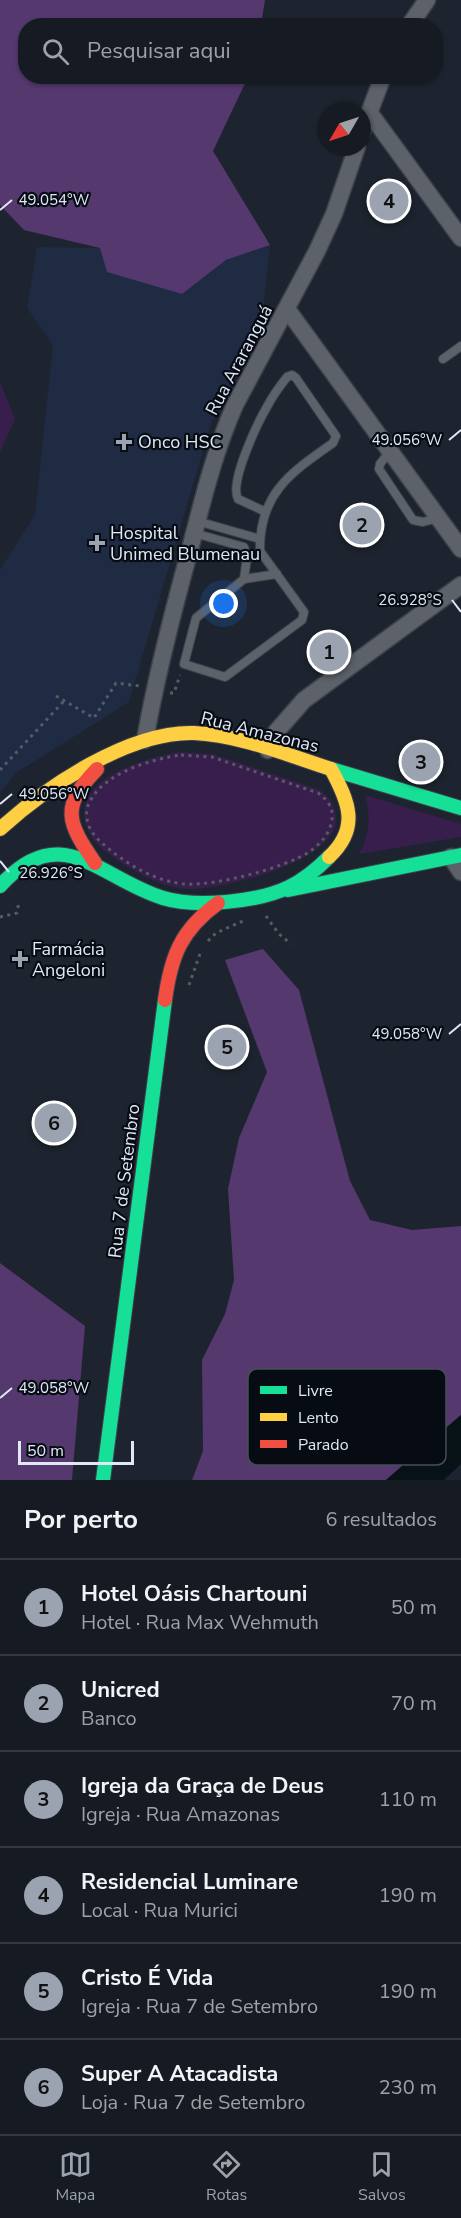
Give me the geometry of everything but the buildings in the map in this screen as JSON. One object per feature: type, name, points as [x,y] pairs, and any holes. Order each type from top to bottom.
[{"type":"main road","name":"Rua Amazonas","points":[[0,829],[13,815],[46,790],[113,754],[145,740],[171,734],[192,733],[268,750],[461,808]]},
{"type":"main road","points":[[95,863],[78,839],[70,808],[75,794],[113,754]]},
{"type":"main road","points":[[280,891],[310,873],[329,858],[343,841],[349,828],[350,808],[331,769]]},
{"type":"main road","points":[[0,886],[8,876],[27,862],[50,854],[71,855],[95,863],[112,874],[171,900],[218,903],[456,856]]},
{"type":"main road","name":"Rua 7 de Setembro","points":[[103,1480],[169,972],[185,933],[203,914],[218,903]]},
{"type":"street","points":[[415,18],[427,0]]},
{"type":"street","points":[[371,107],[380,84]]},
{"type":"street","points":[[371,115],[461,238]]},
{"type":"street","name":"Rua Araranguá","points":[[145,740],[153,689],[224,430],[334,214],[354,156]]},
{"type":"street","points":[[287,309],[461,549]]},
{"type":"street","points":[[268,750],[276,732],[304,700],[461,585]]},
{"type":"street","points":[[456,856],[461,872]]},
{"type":"lane","points":[[443,359],[461,346]]},
{"type":"lane","points":[[266,512],[238,499],[235,488],[255,430],[268,404],[287,377],[292,375],[336,435],[333,443],[313,457],[274,492],[266,512],[260,539],[260,551],[277,574],[304,612],[302,620],[225,677],[184,664],[196,618],[244,579],[277,574]]},
{"type":"lane","points":[[196,527],[260,539]]},
{"type":"lane","points":[[196,527],[244,547],[260,551]]},
{"type":"lane","points":[[244,547],[247,557],[244,579]]},
{"type":"path","points":[[56,696],[94,717],[116,683],[143,687]]},
{"type":"path","points":[[0,770],[64,700]]},
{"type":"path","points":[[180,755],[212,758],[312,790],[329,802],[332,811],[331,825],[327,835],[315,847],[295,859],[272,868],[205,884],[182,884],[159,878],[127,862],[104,845],[89,829],[87,816],[91,798],[106,784],[140,765],[160,759],[180,755]]},
{"type":"path","points":[[0,917],[16,913],[20,901]]},
{"type":"path","points":[[264,914],[279,934],[291,944]]},
{"type":"shaded area","points":[[0,0],[265,0],[262,18],[18,18],[18,84],[245,84],[213,151],[270,245],[226,260],[182,294],[107,272],[100,248],[24,230],[0,205]]},
{"type":"shaded area","name":"Hospital Unimed Blumenau","points":[[270,245],[261,330],[212,420],[129,702],[16,773],[0,793],[0,570],[35,515],[53,345],[27,308],[37,247],[100,248],[182,294],[226,260]]},
{"type":"shaded area","points":[[0,382],[15,419],[0,452]]},
{"type":"shaded area","points":[[181,752],[213,754],[320,790],[330,800],[335,811],[336,821],[330,836],[316,849],[296,861],[273,871],[224,885],[187,889],[165,885],[133,870],[99,846],[90,834],[84,814],[87,800],[93,790],[115,773],[142,761]]},
{"type":"shaded area","points":[[365,795],[461,824],[461,837],[359,854],[368,825]]},
{"type":"shaded area","points":[[263,949],[299,990],[350,1181],[370,1220],[412,1230],[461,1226],[461,1415],[446,1428],[446,1369],[248,1369],[248,1465],[403,1465],[386,1480],[192,1480],[203,1451],[202,1360],[225,1314],[234,1280],[228,1189],[239,1138],[267,1072],[225,960]]},
{"type":"shaded area","points":[[0,1263],[85,1326],[72,1480],[0,1480]]},
{"type":"shaded area","points":[[461,1415],[461,1464],[444,1480],[386,1480],[403,1465],[446,1465],[446,1428]]},
{"type":"traffic: fast","points":[[331,769],[461,808]]},
{"type":"traffic: fast","points":[[0,886],[22,866],[42,856],[62,855],[99,867],[140,889],[163,898],[192,903],[227,902],[261,896],[289,887],[310,874],[329,857]]},
{"type":"traffic: fast","points":[[288,890],[461,855]]},
{"type":"traffic: fast","points":[[103,1480],[165,1000]]},
{"type":"traffic: slow","points":[[0,829],[64,780],[116,751],[143,741],[169,735],[194,733],[246,742],[331,769],[343,793],[348,825],[345,836],[329,857]]},
{"type":"traffic: jam","points":[[95,863],[78,836],[72,815],[77,794],[97,769]]},
{"type":"traffic: jam","points":[[165,1000],[167,984],[180,945],[195,923],[218,903]]},
{"type":"place","name":"Residencial Luminare","points":[[389,201]]},
{"type":"place","name":"Onco HSC","points":[[124,442]]},
{"type":"place","name":"Unicred","points":[[362,525]]},
{"type":"place","name":"Hospital Unimed Blumenau","points":[[97,543]]},
{"type":"place","name":"Hotel Oásis Chartouni","points":[[329,652]]},
{"type":"place","name":"Igreja da Graça de Deus","points":[[421,762]]},
{"type":"place","name":"Farmácia Angeloni","points":[[20,959]]},
{"type":"place","name":"Cristo É Vida","points":[[227,1047]]},
{"type":"place","name":"Super A Atacadista","points":[[54,1123]]}]
